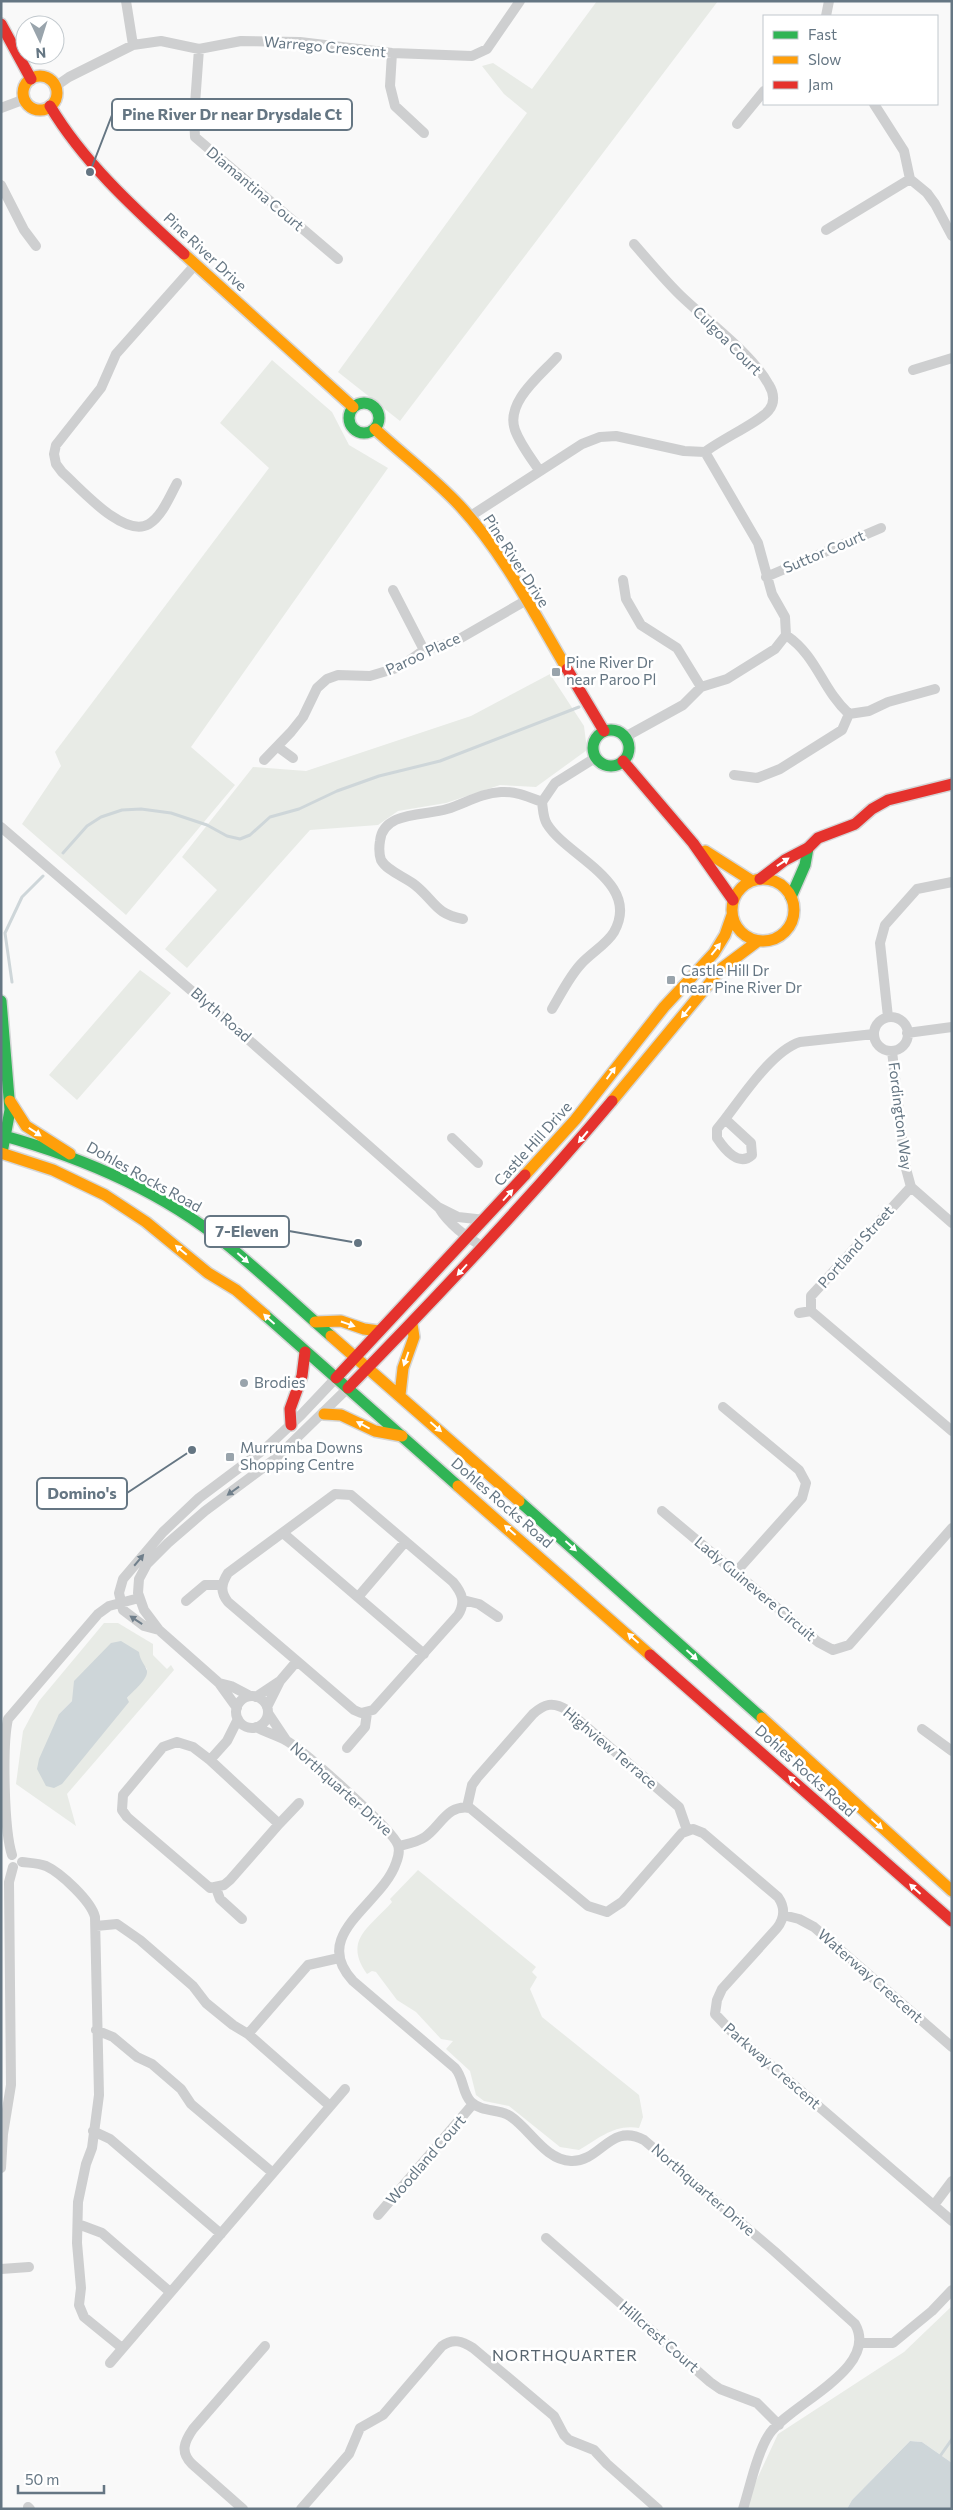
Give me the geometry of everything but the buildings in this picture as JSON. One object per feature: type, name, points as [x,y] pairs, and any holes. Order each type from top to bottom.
[{"type":"main road","points":[[1,24],[31,79]]},
{"type":"main road","points":[[45,76],[56,86],[57,97],[50,106],[36,109],[25,99],[24,88],[31,79],[45,76]]},
{"type":"main road","name":"Pine River Drive","points":[[50,106],[65,132],[98,170],[194,265],[353,407]]},
{"type":"main road","points":[[369,403],[377,409],[380,420],[375,429],[365,433],[355,430],[349,416],[353,407],[358,404],[369,403]]},
{"type":"main road","name":"Pine River Drive","points":[[375,429],[421,468],[469,517],[507,570],[576,688],[604,731]]},
{"type":"main road","points":[[615,730],[625,737],[629,747],[623,761],[608,766],[595,758],[592,746],[598,735],[604,731],[615,730]]},
{"type":"main road","points":[[623,761],[693,843],[733,900]]},
{"type":"main road","points":[[693,843],[729,868],[756,880],[778,883],[791,897],[794,906],[791,925],[777,938],[758,941],[740,932],[732,914],[733,900],[744,886],[756,880],[785,860],[808,848],[818,838],[855,824],[872,809],[888,800],[952,784]]},
{"type":"main road","points":[[791,897],[805,865],[808,848]]},
{"type":"main road","name":"Castle Hill Drive","points":[[336,1378],[485,1220],[575,1120],[664,1007],[714,953],[725,935],[732,914]]},
{"type":"main road","name":"Castle Hill Drive","points":[[348,1388],[412,1324],[567,1155],[722,968],[758,941]]},
{"type":"main road","points":[[1,1001],[10,1101],[10,1117],[4,1135],[2,1153]]},
{"type":"main road","points":[[10,1101],[26,1126],[70,1154]]},
{"type":"main road","name":"Dohles Rocks Road","points":[[4,1135],[70,1154],[135,1186],[199,1224],[225,1243],[650,1616],[952,1891]]},
{"type":"main road","name":"Dohles Rocks Road","points":[[2,1153],[75,1179],[126,1207],[208,1273],[236,1290],[952,1921]]},
{"type":"main road","points":[[315,1322],[341,1321],[364,1329],[379,1331]]},
{"type":"main road","points":[[400,1395],[402,1374],[414,1337],[412,1324]]},
{"type":"main road","points":[[291,1425],[290,1409],[302,1376],[305,1352]]},
{"type":"main road","points":[[324,1414],[341,1415],[375,1431],[403,1436]]},
{"type":"street","points":[[126,1],[132,45]]},
{"type":"street","name":"Warrego Crescent","points":[[56,86],[69,76],[132,45],[161,41],[180,43],[200,49],[241,41],[300,42],[462,57],[479,54],[487,49],[520,1]]},
{"type":"street","points":[[826,15],[830,1]]},
{"type":"street","name":"Diamantina Court","points":[[200,49],[194,118],[195,137],[338,259]]},
{"type":"street","points":[[392,52],[390,86],[395,106],[424,133]]},
{"type":"street","points":[[737,124],[763,92]]},
{"type":"street","points":[[1,108],[25,99]]},
{"type":"street","points":[[875,105],[904,151],[910,180],[927,193],[952,236]]},
{"type":"street","points":[[826,230],[910,180]]},
{"type":"street","points":[[1,186],[24,230],[36,246]]},
{"type":"street","name":"Culgoa Court","points":[[634,244],[678,293],[743,354],[770,386],[774,398],[769,412],[717,442],[705,452]]},
{"type":"street","points":[[177,483],[157,517],[149,524],[138,528],[128,526],[115,519],[62,472],[56,464],[54,454],[56,445],[64,433],[101,388],[116,354],[194,265]]},
{"type":"street","points":[[539,470],[515,430],[513,417],[516,406],[557,357]]},
{"type":"street","points":[[913,370],[952,358]]},
{"type":"street","points":[[469,517],[539,470],[582,444],[600,437],[616,436],[684,452],[705,452],[758,543],[766,577],[785,617],[786,634],[775,649],[727,679],[701,687],[683,705],[625,737]]},
{"type":"street","name":"Suttor Court","points":[[766,577],[881,528]]},
{"type":"street","points":[[623,580],[626,599],[641,625],[677,648],[701,687]]},
{"type":"street","points":[[393,590],[424,650]]},
{"type":"street","name":"Paroo Place","points":[[264,760],[303,717],[317,688],[327,679],[338,675],[370,676],[400,667],[424,650],[454,642],[525,600]]},
{"type":"street","points":[[786,634],[805,650],[837,702],[849,714]]},
{"type":"street","points":[[849,714],[869,711],[888,702],[935,689]]},
{"type":"street","points":[[734,775],[757,778],[780,769],[842,730],[848,722],[849,714]]},
{"type":"street","points":[[278,746],[293,758]]},
{"type":"street","points":[[552,1009],[581,965],[613,933],[618,921],[619,908],[613,886],[602,874],[553,832],[546,823],[542,802],[554,782],[595,758]]},
{"type":"street","points":[[463,919],[448,916],[417,887],[390,869],[382,860],[379,848],[380,834],[397,818],[446,809],[480,795],[510,792],[542,802]]},
{"type":"street","name":"Blyth Road","points":[[1,827],[250,1040],[438,1207],[446,1219],[483,1248]]},
{"type":"street","points":[[888,1017],[880,943],[885,925],[917,889],[952,882]]},
{"type":"street","points":[[888,1017],[901,1021],[908,1033],[903,1045],[892,1051],[881,1048],[874,1034],[878,1023],[888,1017]]},
{"type":"street","points":[[908,1033],[952,1027]]},
{"type":"street","points":[[725,1119],[756,1081],[792,1045],[874,1034]]},
{"type":"street","name":"Fordington Way","points":[[892,1051],[905,1165],[911,1187],[952,1223]]},
{"type":"street","points":[[452,1138],[478,1163]]},
{"type":"street","name":"Portland Street","points":[[811,1311],[811,1296],[911,1187]]},
{"type":"street","name":"Blyth Road","points":[[438,1207],[458,1217],[485,1220]]},
{"type":"street","points":[[798,1313],[811,1311],[952,1431]]},
{"type":"street","points":[[159,1630],[144,1626],[128,1615],[120,1602],[120,1588],[123,1579],[163,1532],[199,1498],[257,1455],[291,1425],[336,1378]]},
{"type":"street","points":[[252,1727],[237,1714],[219,1682],[159,1630],[144,1610],[139,1598],[138,1584],[140,1574],[159,1551],[205,1511],[275,1459],[324,1414],[348,1388]]},
{"type":"street","points":[[723,1406],[799,1470],[806,1483],[802,1498],[735,1573]]},
{"type":"street","points":[[344,1493],[351,1495],[453,1582],[461,1592],[463,1600],[458,1615],[377,1707],[367,1713],[354,1710],[228,1602],[222,1591],[222,1585],[228,1573],[283,1532],[335,1494],[344,1493]]},
{"type":"street","name":"Lady Guinevere Circuit","points":[[662,1511],[818,1642],[833,1650],[841,1649],[848,1645],[952,1528]]},
{"type":"street","points":[[283,1532],[424,1654]]},
{"type":"street","points":[[358,1597],[405,1542]]},
{"type":"street","points":[[186,1601],[205,1586],[222,1585]]},
{"type":"street","points":[[122,2348],[84,2317],[80,2309],[81,2288],[77,2243],[81,2184],[92,2148],[99,2095],[96,2030],[96,1926],[94,1912],[88,1902],[53,1870],[39,1864],[18,1865],[9,1862],[12,1855],[6,1831],[6,1737],[8,1719],[17,1706],[98,1614],[109,1606],[139,1598]]},
{"type":"street","points":[[463,1600],[479,1604],[498,1617]]},
{"type":"street","points":[[210,1760],[227,1741],[264,1722],[280,1680],[296,1661]]},
{"type":"street","points":[[227,1741],[242,1700],[253,1696],[280,1680]]},
{"type":"street","points":[[219,1682],[263,1700],[267,1710]]},
{"type":"street","name":"Highview Terrace","points":[[467,1807],[472,1785],[477,1778],[532,1714],[540,1708],[554,1704],[567,1710],[679,1807],[687,1830]]},
{"type":"street","name":"Northquarter Drive","points":[[267,1710],[286,1740],[391,1832],[399,1846],[398,1858],[390,1877],[344,1932],[339,1946],[339,1958]]},
{"type":"street","points":[[347,1748],[365,1726],[367,1713]]},
{"type":"street","name":"Northquarter Drive","points":[[252,1727],[286,1740]]},
{"type":"street","points":[[922,1728],[952,1751]]},
{"type":"street","points":[[279,1824],[210,1760],[186,1743],[169,1743],[126,1790],[122,1803],[122,1810],[127,1817],[206,1886],[216,1888],[230,1880],[299,1803]]},
{"type":"street","points":[[399,1846],[424,1838],[452,1811],[467,1807],[487,1820],[588,1906],[601,1912],[617,1907],[676,1839],[687,1830],[698,1830],[778,1897],[782,1902],[783,1916]]},
{"type":"street","points":[[1,2168],[3,2134],[11,2086],[9,1882],[18,1865]]},
{"type":"street","points":[[216,1888],[220,1899],[242,1919]]},
{"type":"street","name":"Waterway Crescent","points":[[783,1916],[799,1919],[814,1927],[952,2047]]},
{"type":"street","name":"Parkway Crescent","points":[[783,1916],[777,1928],[719,1995],[716,2014],[731,2031],[952,2221]]},
{"type":"street","points":[[96,1926],[120,1925],[193,1986],[206,2003],[233,2025],[248,2034],[330,2106]]},
{"type":"street","points":[[248,2034],[308,1965],[339,1958],[344,1970],[353,1981],[455,2068],[461,2076],[467,2096],[473,2104]]},
{"type":"street","points":[[96,2030],[114,2037],[137,2057],[152,2064],[181,2089],[192,2104],[273,2173]]},
{"type":"street","points":[[110,2363],[345,2089]]},
{"type":"street","name":"Northquarter Drive","points":[[473,2104],[485,2110],[500,2112],[510,2116],[545,2148],[567,2160],[584,2158],[620,2136],[638,2137],[649,2144],[846,2314],[858,2329],[860,2343]]},
{"type":"street","name":"Woodland Court","points":[[378,2215],[473,2104]]},
{"type":"street","points":[[93,2131],[110,2139],[221,2234]]},
{"type":"street","points":[[934,2205],[952,2180]]},
{"type":"street","points":[[78,2224],[102,2233],[170,2292]]},
{"type":"street","name":"Hillcrest Court","points":[[546,2238],[715,2385],[757,2403],[779,2424]]},
{"type":"street","points":[[1,2269],[29,2267]]},
{"type":"street","points":[[744,2509],[770,2433],[854,2362],[860,2343],[893,2343],[932,2311],[952,2290]]},
{"type":"street","points":[[301,2509],[349,2454],[360,2428],[383,2415],[442,2346],[458,2340],[473,2348],[554,2416],[564,2435],[569,2440],[594,2450],[658,2509]]},
{"type":"street","points":[[243,2509],[186,2458],[184,2445],[193,2429],[265,2346]]},
{"type":"shaded area","points":[[597,1],[718,1],[400,421],[338,372],[527,113],[504,94],[482,66],[493,63],[532,89]]},
{"type":"shaded area","points":[[272,360],[332,412],[349,445],[388,468],[191,747],[235,785],[126,915],[22,824],[61,766],[55,752],[269,468],[220,423]]},
{"type":"shaded area","points":[[550,674],[584,726],[587,750],[536,787],[500,785],[446,803],[398,811],[378,825],[310,830],[187,968],[165,949],[217,890],[182,857],[253,767],[306,771],[471,716]]},
{"type":"shaded area","points":[[140,970],[171,993],[77,1100],[49,1075]]},
{"type":"shaded area","points":[[104,1623],[118,1623],[153,1644],[153,1655],[167,1669],[171,1665],[174,1670],[67,1794],[76,1826],[16,1784],[23,1731],[39,1701]],"holes":[[[139,1660],[147,1669],[127,1698],[59,1714],[72,1701]]]},
{"type":"shaded area","points":[[121,1641],[139,1652],[147,1671],[145,1678],[127,1698],[129,1702],[62,1784],[54,1788],[46,1786],[37,1769],[39,1759],[59,1714],[72,1701],[74,1681],[111,1643]]},
{"type":"shaded area","points":[[418,1870],[536,1967],[532,1972],[537,1977],[530,1989],[542,2017],[639,2095],[643,2117],[639,2128],[630,2127],[615,2130],[579,2150],[560,2147],[509,2106],[484,2101],[476,2095],[470,2071],[446,2049],[453,2041],[441,2039],[416,2012],[397,2000],[376,1972],[372,1971],[367,1974],[360,1962],[358,1943],[368,1927],[392,1902],[390,1899]]},
{"type":"shaded area","points":[[952,2306],[952,2463],[922,2442],[910,2441],[852,2500],[847,2509],[746,2509],[750,2494],[778,2434],[904,2352]]},
{"type":"shaded area","points":[[910,2441],[922,2442],[952,2463],[952,2509],[847,2509],[852,2500]]},
{"type":"waterway","points":[[63,853],[87,826],[101,817],[122,810],[141,809],[171,813],[207,825],[227,836],[240,839],[250,835],[270,817],[299,809],[337,791],[379,776],[440,761],[579,707]]},
{"type":"waterway","points":[[12,982],[5,933],[22,897],[43,876]]},
{"type":"waterway","points":[[938,2459],[952,2439]]},
{"type":"traffic: fast","points":[[364,403],[375,407],[379,418],[375,429],[364,433],[353,429],[349,418],[353,407],[364,403]]},
{"type":"traffic: fast","points":[[611,730],[618,731],[624,735],[628,741],[629,748],[628,755],[624,761],[618,765],[611,766],[604,765],[598,761],[594,755],[593,748],[594,741],[598,735],[604,731],[611,730]]},
{"type":"traffic: fast","points":[[791,897],[805,865],[808,848]]},
{"type":"traffic: fast","points":[[1,1001],[10,1110],[2,1153]]},
{"type":"traffic: fast","points":[[1,1135],[61,1154],[119,1177],[174,1207],[225,1243],[331,1336]]},
{"type":"traffic: fast","points":[[265,1315],[458,1486]]},
{"type":"traffic: fast","points":[[519,1501],[762,1718]]},
{"type":"traffic: slow","points":[[40,76],[52,81],[57,93],[52,105],[40,110],[28,105],[23,93],[28,81],[40,76]]},
{"type":"traffic: slow","points":[[184,254],[353,407]]},
{"type":"traffic: slow","points":[[375,429],[440,486],[476,524],[518,584],[567,669]]},
{"type":"traffic: slow","points":[[705,851],[752,881]]},
{"type":"traffic: slow","points":[[763,879],[775,881],[785,888],[792,898],[794,910],[792,922],[785,932],[775,939],[763,941],[751,939],[741,932],[734,922],[732,910],[734,898],[741,888],[751,881],[763,879]]},
{"type":"traffic: slow","points":[[525,1175],[575,1120],[664,1007],[714,953],[725,935],[732,915]]},
{"type":"traffic: slow","points":[[612,1101],[722,968],[758,941]]},
{"type":"traffic: slow","points":[[10,1101],[26,1126],[70,1154]]},
{"type":"traffic: slow","points":[[1,1153],[53,1170],[105,1195],[146,1222],[208,1273],[236,1290],[265,1315]]},
{"type":"traffic: slow","points":[[315,1322],[341,1321],[364,1329],[379,1331]]},
{"type":"traffic: slow","points":[[400,1395],[403,1368],[414,1337],[412,1324]]},
{"type":"traffic: slow","points":[[331,1336],[519,1501]]},
{"type":"traffic: slow","points":[[324,1414],[341,1415],[375,1431],[402,1436]]},
{"type":"traffic: slow","points":[[458,1486],[650,1655]]},
{"type":"traffic: slow","points":[[762,1718],[952,1891]]},
{"type":"traffic: jam","points":[[1,24],[31,79]]},
{"type":"traffic: jam","points":[[50,106],[78,147],[94,166],[184,254]]},
{"type":"traffic: jam","points":[[567,669],[604,731]]},
{"type":"traffic: jam","points":[[623,761],[693,843],[733,900]]},
{"type":"traffic: jam","points":[[760,879],[785,860],[808,848],[818,838],[855,824],[872,809],[888,800],[952,784]]},
{"type":"traffic: jam","points":[[348,1388],[483,1247],[612,1101]]},
{"type":"traffic: jam","points":[[336,1378],[525,1175]]},
{"type":"traffic: jam","points":[[291,1425],[290,1409],[302,1376],[305,1352]]},
{"type":"traffic: jam","points":[[650,1655],[952,1921]]},
{"type":"place","name":"Pine River Dr near Drysdale Ct","points":[[90,172]]},
{"type":"place","name":"Pine River Dr near Paroo Pl","points":[[556,672]]},
{"type":"place","name":"Castle Hill Dr near Pine River Dr","points":[[671,980]]},
{"type":"place","name":"7-Eleven","points":[[358,1243]]},
{"type":"place","name":"Brodies","points":[[244,1383]]},
{"type":"place","name":"Domino's","points":[[192,1450]]},
{"type":"place","name":"Murrumba Downs Shopping Centre","points":[[230,1457]]},
{"type":"district","name":"NORTHQUARTER","points":[[565,2355]]}]
